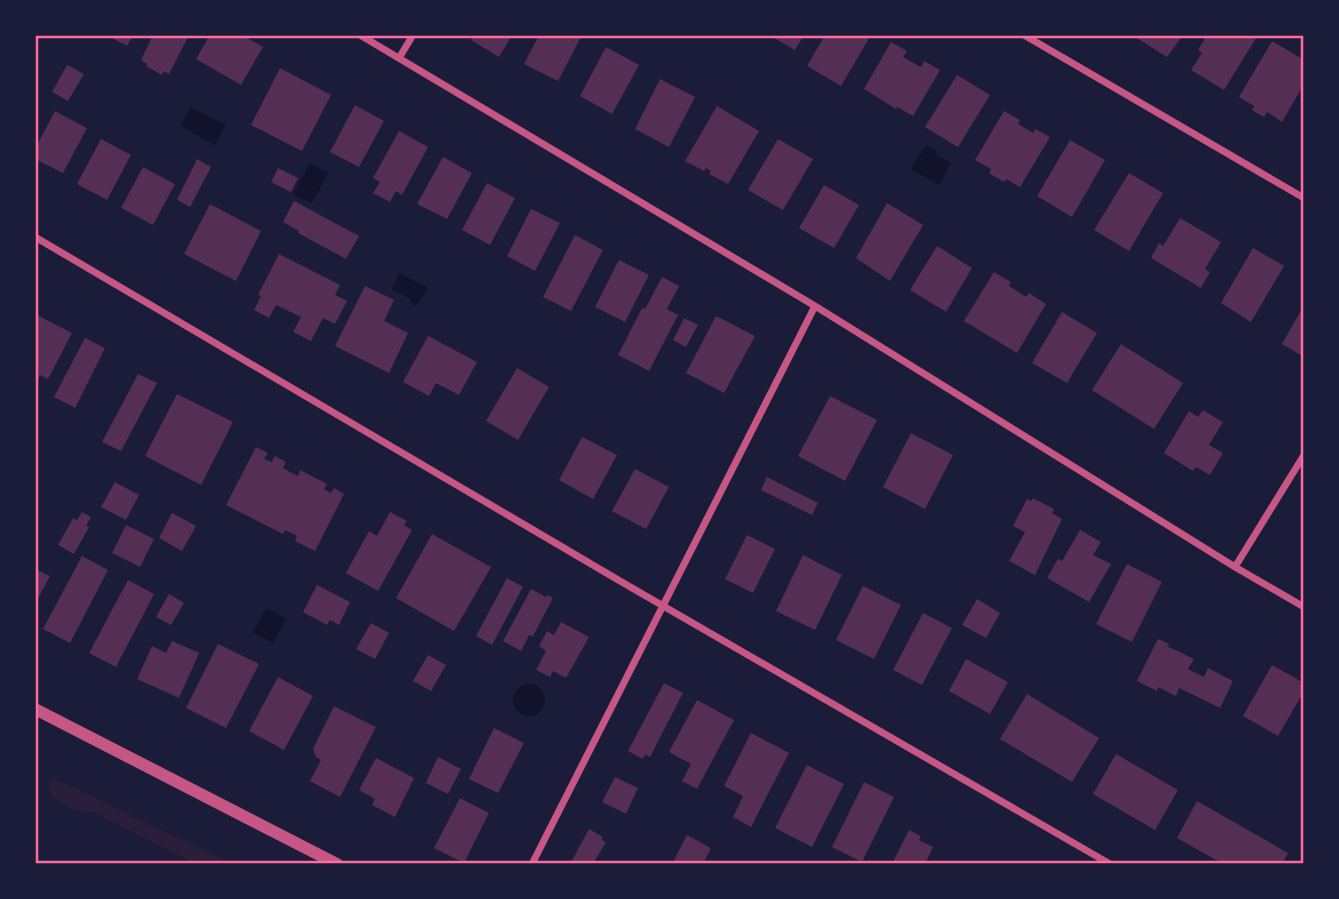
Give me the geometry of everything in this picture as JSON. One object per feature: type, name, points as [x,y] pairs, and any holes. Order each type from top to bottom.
[{"type":"street","points":[[360,35],[815,306],[1235,568],[1304,607]]},
{"type":"street","points":[[399,58],[413,35]]},
{"type":"street","points":[[1024,35],[1304,198]]},
{"type":"street","points":[[35,237],[1110,864]]},
{"type":"street","points":[[532,864],[815,306]]},
{"type":"street","points":[[1235,568],[1304,455]]},
{"type":"street","points":[[35,709],[337,864]]},
{"type":"shaded area","points":[[191,107],[225,125],[215,145],[180,126]]},
{"type":"shaded area","points":[[926,145],[937,151],[935,155],[951,163],[939,185],[911,169]]},
{"type":"shaded area","points":[[310,163],[328,173],[312,203],[293,194]]},
{"type":"shaded area","points":[[399,273],[428,288],[417,306],[409,302],[411,299],[392,289]]},
{"type":"shaded area","points":[[266,608],[286,619],[273,643],[253,632]]},
{"type":"shaded area","points":[[529,684],[540,689],[545,700],[540,711],[529,716],[518,711],[513,700],[518,689]]},
{"type":"shaded area","points":[[53,778],[233,864],[196,864],[94,812],[74,810],[52,797],[48,785]]},
{"type":"building","points":[[106,35],[133,35],[127,46]]},
{"type":"building","points":[[153,35],[189,35],[169,74],[164,71],[162,75],[141,60]]},
{"type":"building","points":[[210,35],[242,35],[263,47],[241,85],[196,59]]},
{"type":"building","points":[[474,35],[512,35],[499,57],[471,40]]},
{"type":"building","points":[[539,35],[582,35],[558,81],[524,64]]},
{"type":"building","points":[[769,35],[804,35],[795,50]]},
{"type":"building","points":[[825,35],[871,35],[841,86],[807,66]]},
{"type":"building","points":[[1183,35],[1167,57],[1135,37]]},
{"type":"building","points":[[1207,35],[1258,35],[1224,90],[1191,70],[1202,53],[1198,50]]},
{"type":"building","points":[[1272,41],[1304,60],[1304,84],[1282,122],[1267,112],[1264,117],[1252,110],[1254,106],[1239,97]]},
{"type":"building","points":[[891,42],[907,51],[903,57],[921,67],[924,61],[940,70],[913,116],[864,89]]},
{"type":"building","points":[[606,47],[639,65],[612,114],[580,96]]},
{"type":"building","points":[[67,65],[84,74],[68,101],[52,92]]},
{"type":"building","points":[[280,68],[331,95],[302,151],[251,125]]},
{"type":"building","points":[[957,75],[990,95],[958,147],[925,127]]},
{"type":"building","points":[[660,79],[695,97],[669,147],[635,129]]},
{"type":"building","points":[[355,105],[384,121],[359,167],[330,152]]},
{"type":"building","points":[[717,106],[759,131],[728,184],[709,174],[711,171],[708,169],[704,171],[685,161]]},
{"type":"building","points":[[55,111],[87,128],[63,173],[35,159],[35,149]]},
{"type":"building","points":[[1004,111],[1020,120],[1018,124],[1033,133],[1035,129],[1050,137],[1020,187],[989,173],[991,169],[975,160]]},
{"type":"building","points":[[399,131],[428,147],[402,195],[396,191],[390,202],[373,193],[380,182],[373,178]]},
{"type":"building","points":[[101,139],[131,155],[107,200],[77,184]]},
{"type":"building","points":[[778,139],[813,159],[783,210],[748,190]]},
{"type":"building","points":[[1070,140],[1105,160],[1072,217],[1037,196]]},
{"type":"building","points":[[443,157],[472,173],[447,219],[417,204]]},
{"type":"building","points":[[197,159],[211,167],[190,207],[177,200]]},
{"type":"building","points":[[143,167],[175,184],[153,225],[121,208]]},
{"type":"building","points":[[278,168],[298,178],[291,192],[271,182]]},
{"type":"building","points":[[1129,173],[1163,193],[1129,251],[1094,230]]},
{"type":"building","points":[[487,183],[515,198],[490,245],[462,230]]},
{"type":"building","points":[[824,185],[859,205],[834,248],[799,228]]},
{"type":"building","points":[[294,201],[359,236],[346,259],[283,222]]},
{"type":"building","points":[[887,203],[923,225],[890,281],[856,258]]},
{"type":"building","points":[[210,204],[261,231],[236,281],[184,254]]},
{"type":"building","points":[[531,209],[560,223],[535,271],[507,256]]},
{"type":"building","points":[[1180,218],[1221,242],[1205,269],[1210,272],[1201,288],[1151,258],[1159,243],[1163,246]]},
{"type":"building","points":[[575,235],[603,250],[571,311],[543,297]]},
{"type":"building","points":[[937,246],[972,268],[946,312],[910,290]]},
{"type":"building","points":[[1253,248],[1284,266],[1251,322],[1221,303]]},
{"type":"building","points":[[279,254],[340,285],[335,295],[347,301],[335,324],[323,318],[311,341],[293,332],[301,317],[276,305],[269,318],[254,310],[261,296],[258,295]]},
{"type":"building","points":[[619,260],[649,275],[625,322],[595,307]]},
{"type":"building","points":[[994,272],[1011,282],[1009,286],[1026,297],[1029,293],[1046,304],[1017,353],[964,321]]},
{"type":"building","points":[[662,277],[679,286],[667,309],[678,315],[649,371],[618,355],[642,308],[645,309]]},
{"type":"building","points":[[365,286],[394,300],[384,321],[408,333],[389,373],[335,346]]},
{"type":"building","points":[[1304,305],[1304,357],[1282,344]]},
{"type":"building","points":[[1062,312],[1097,333],[1067,383],[1032,363]]},
{"type":"building","points":[[35,314],[72,333],[48,379],[40,375],[35,386]]},
{"type":"building","points":[[716,316],[755,336],[724,393],[686,373]]},
{"type":"building","points":[[684,318],[698,325],[686,347],[673,340]]},
{"type":"building","points":[[428,336],[477,362],[459,395],[436,383],[429,396],[403,382]]},
{"type":"building","points":[[85,338],[105,348],[75,408],[54,397]]},
{"type":"building","points":[[1121,344],[1183,383],[1154,429],[1092,390]]},
{"type":"building","points":[[517,368],[549,387],[518,440],[486,421]]},
{"type":"building","points":[[138,374],[157,383],[121,451],[102,442]]},
{"type":"building","points":[[177,394],[233,422],[201,485],[145,456]]},
{"type":"building","points":[[830,396],[877,420],[845,481],[798,456]]},
{"type":"building","points":[[1203,410],[1223,422],[1209,445],[1223,453],[1210,475],[1196,467],[1193,471],[1164,453],[1189,411],[1198,417]]},
{"type":"building","points":[[911,433],[953,455],[925,509],[883,487]]},
{"type":"building","points":[[582,437],[617,455],[593,499],[559,480]]},
{"type":"building","points":[[256,447],[268,453],[264,459],[272,462],[275,456],[286,462],[283,468],[290,472],[298,476],[300,470],[327,484],[324,489],[331,493],[334,488],[344,494],[315,551],[295,541],[297,536],[285,530],[283,534],[226,505]]},
{"type":"building","points":[[635,469],[669,487],[646,529],[612,511]]},
{"type":"building","points":[[767,477],[818,503],[812,515],[761,490]]},
{"type":"building","points":[[115,482],[139,495],[126,520],[101,507]]},
{"type":"building","points":[[1033,498],[1054,509],[1052,513],[1062,519],[1035,575],[1009,561],[1025,532],[1013,526],[1027,499],[1031,501]]},
{"type":"building","points":[[82,512],[91,517],[86,526],[89,527],[74,554],[58,545],[73,518],[77,520]]},
{"type":"building","points":[[390,512],[407,521],[404,525],[412,530],[378,591],[346,573],[369,531],[377,536]]},
{"type":"building","points":[[172,513],[196,526],[182,551],[159,538]]},
{"type":"building","points":[[126,525],[154,539],[140,567],[112,553]]},
{"type":"building","points":[[1080,530],[1101,542],[1093,555],[1111,564],[1089,602],[1047,578],[1058,559],[1062,561]]},
{"type":"building","points":[[432,534],[491,567],[454,631],[396,598]]},
{"type":"building","points":[[747,535],[775,549],[753,593],[725,579]]},
{"type":"building","points":[[803,555],[842,575],[815,630],[776,611]]},
{"type":"building","points":[[82,556],[108,570],[70,643],[43,629]]},
{"type":"building","points":[[1127,564],[1162,582],[1132,642],[1096,624]]},
{"type":"building","points":[[35,569],[50,576],[35,604]]},
{"type":"building","points":[[507,578],[523,587],[492,645],[476,636]]},
{"type":"building","points":[[128,580],[154,594],[116,667],[89,653]]},
{"type":"building","points":[[317,585],[350,602],[339,625],[330,620],[327,625],[303,612]]},
{"type":"building","points":[[863,586],[901,605],[874,659],[836,640]]},
{"type":"building","points":[[531,589],[553,598],[533,636],[529,635],[521,651],[503,641]]},
{"type":"building","points":[[169,594],[184,603],[171,625],[156,617]]},
{"type":"building","points":[[977,599],[1000,613],[986,638],[962,625]]},
{"type":"building","points":[[923,613],[952,628],[922,685],[893,670]]},
{"type":"building","points":[[561,622],[589,637],[566,678],[553,671],[550,677],[536,670],[546,651],[539,646],[547,631],[554,635]]},
{"type":"building","points":[[371,623],[389,633],[375,659],[356,649]]},
{"type":"building","points":[[1158,639],[1194,659],[1188,669],[1204,677],[1208,668],[1233,681],[1220,708],[1179,688],[1176,696],[1158,687],[1157,691],[1137,681]]},
{"type":"building","points":[[172,641],[199,653],[179,698],[137,679],[152,646],[166,653]]},
{"type":"building","points":[[218,644],[259,664],[226,728],[186,708]]},
{"type":"building","points":[[428,655],[446,665],[431,691],[413,681]]},
{"type":"building","points":[[966,659],[1008,682],[990,714],[949,691]]},
{"type":"building","points":[[1272,665],[1304,683],[1304,691],[1278,736],[1243,716]]},
{"type":"building","points":[[278,677],[313,696],[284,750],[249,731]]},
{"type":"building","points":[[664,683],[683,693],[650,757],[645,755],[643,759],[628,751]]},
{"type":"building","points":[[1027,694],[1099,738],[1072,782],[1000,739]]},
{"type":"building","points":[[697,700],[734,720],[697,789],[682,781],[691,764],[669,752]]},
{"type":"building","points":[[334,706],[376,727],[340,797],[310,781],[321,760],[316,757],[313,749]]},
{"type":"building","points":[[494,728],[524,743],[498,793],[469,779]]},
{"type":"building","points":[[751,733],[789,753],[751,827],[733,817],[743,796],[724,786]]},
{"type":"building","points":[[1116,754],[1178,790],[1155,830],[1093,794]]},
{"type":"building","points":[[438,757],[461,769],[448,794],[426,783]]},
{"type":"building","points":[[376,758],[414,778],[395,817],[372,805],[375,799],[359,790]]},
{"type":"building","points":[[807,765],[844,784],[812,847],[775,828]]},
{"type":"building","points":[[615,777],[638,788],[626,814],[602,802]]},
{"type":"building","points":[[864,782],[894,797],[862,862],[832,847]]},
{"type":"building","points":[[460,798],[489,813],[464,863],[434,848]]},
{"type":"building","points":[[1197,801],[1288,853],[1282,864],[1223,864],[1177,838]]},
{"type":"building","points":[[589,829],[603,837],[601,840],[606,842],[593,864],[570,864]]},
{"type":"building","points":[[909,830],[921,836],[919,840],[933,847],[925,864],[892,864]]},
{"type":"building","points":[[687,835],[711,848],[703,864],[673,862]]}]
